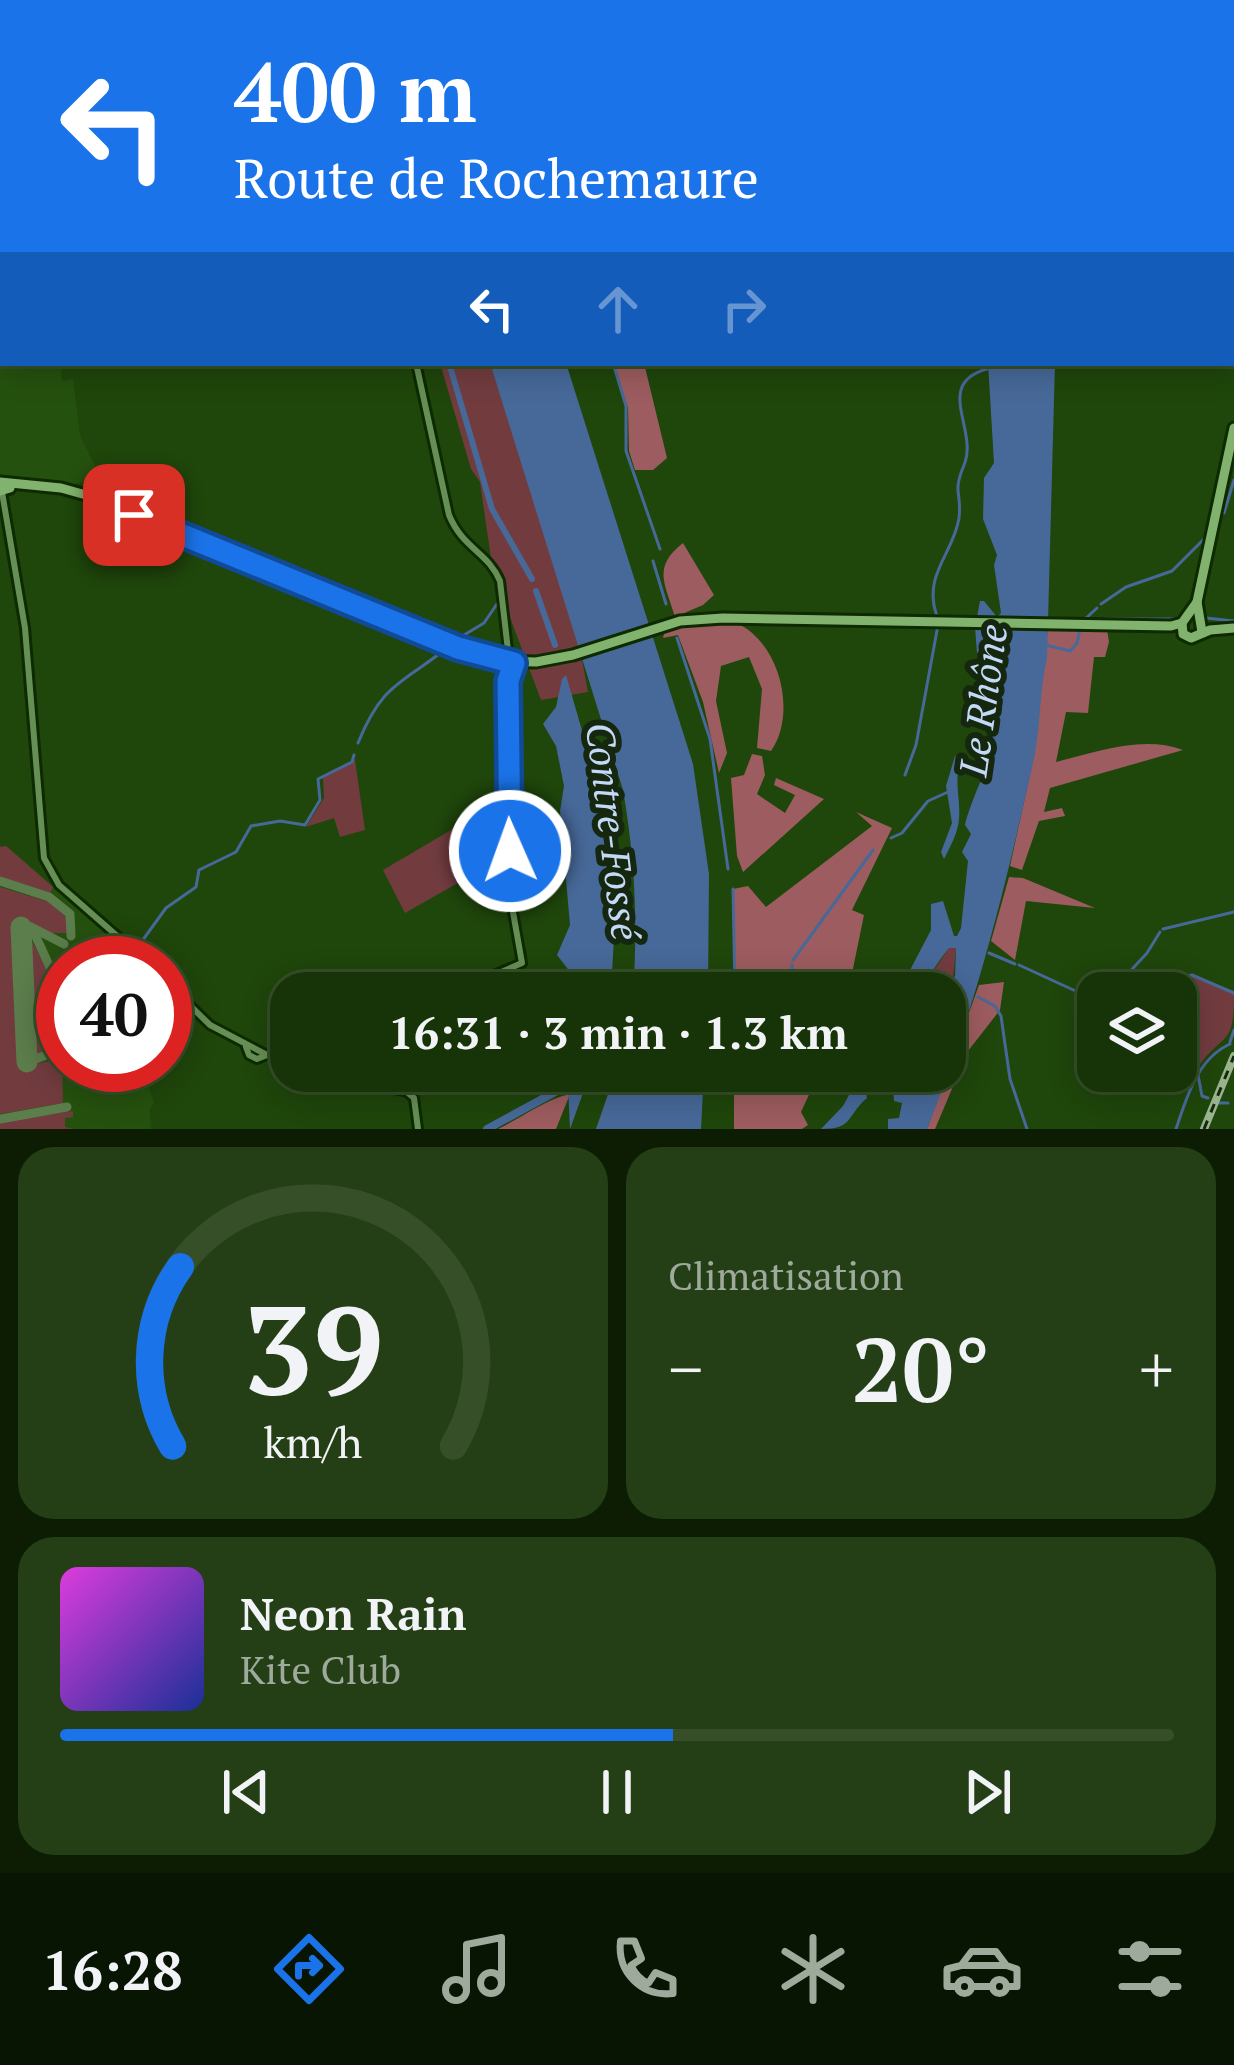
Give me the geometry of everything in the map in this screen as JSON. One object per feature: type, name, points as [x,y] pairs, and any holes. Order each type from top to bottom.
[{"type":"main road","points":[[3,488],[33,484],[86,495],[458,648],[506,661],[573,655],[660,626],[723,618],[1189,624],[1234,428]]},
{"type":"street","points":[[417,366],[449,514],[458,536],[495,569],[500,581],[512,833],[507,878],[522,963],[501,972]]},
{"type":"street","points":[[3,488],[24,616],[41,845],[48,869],[68,894],[117,936]]},
{"type":"street","points":[[192,1009],[256,1052],[270,1054]]},
{"type":"street","points":[[404,1092],[408,1093],[418,1129]]},
{"type":"shaded area","points":[[0,366],[61,366],[62,381],[73,379],[80,435],[101,478],[71,485],[0,476]]},
{"type":"shaded area","points":[[441,366],[491,366],[578,638],[588,692],[541,700],[493,572],[480,482],[471,469]]},
{"type":"shaded area","points":[[615,366],[645,366],[667,458],[653,470],[635,470],[629,451],[628,408]]},
{"type":"shaded area","points":[[683,543],[714,595],[675,617],[664,568]]},
{"type":"shaded area","points":[[736,623],[751,632],[773,661],[780,679],[783,717],[771,751],[757,748],[762,689],[749,657],[721,666],[716,701],[727,753],[719,773],[703,702],[678,635],[663,638],[665,630],[684,625]]},
{"type":"shaded area","points":[[1048,627],[1107,629],[1109,642],[1105,657],[1094,657],[1088,713],[1066,712],[1056,762],[1136,745],[1183,750],[1050,788],[1044,812],[1062,808],[1065,816],[1039,821],[1022,870],[1010,866],[1034,756]]},
{"type":"shaded area","points":[[752,754],[762,756],[765,775],[757,794],[785,813],[795,795],[774,785],[776,778],[824,799],[743,872],[737,856],[731,778],[744,775]]},
{"type":"shaded area","points":[[355,760],[365,830],[340,837],[334,818],[306,827],[324,798],[323,777]]},
{"type":"shaded area","points":[[856,812],[892,828],[852,910],[864,915],[852,972],[735,972],[733,889],[748,886],[766,907],[872,826]]},
{"type":"shaded area","points":[[463,823],[479,871],[405,913],[383,870]]},
{"type":"shaded area","points":[[6,846],[112,936],[36,936],[36,1092],[150,1092],[151,1129],[0,1129],[0,847]]},
{"type":"shaded area","points":[[6,846],[53,887],[49,895],[0,877],[0,847]]},
{"type":"shaded area","points":[[1009,877],[1023,878],[1095,908],[1026,901],[1015,960],[991,941]]},
{"type":"shaded area","points":[[0,887],[49,902],[68,919],[68,933],[49,933],[22,923],[14,930],[21,1066],[36,1063],[36,1092],[63,1092],[63,1103],[0,1114]]},
{"type":"shaded area","points":[[26,936],[36,949],[34,1056]]},
{"type":"shaded area","points":[[949,948],[956,948],[954,972],[933,972]]},
{"type":"shaded area","points":[[1197,978],[1234,994],[1229,1031],[1197,1068]]},
{"type":"shaded area","points":[[1004,982],[1000,1010],[966,1056],[966,1021],[979,985]]},
{"type":"shaded area","points":[[734,1092],[810,1092],[801,1112],[808,1125],[802,1129],[734,1129]]},
{"type":"shaded area","points":[[940,1092],[951,1092],[935,1129],[927,1129]]},
{"type":"shaded area","points":[[570,1094],[556,1129],[498,1129],[542,1105]]},
{"type":"shaded area","points":[[73,1111],[73,1117],[65,1118],[65,1127],[74,1129],[0,1129],[0,1122]]},
{"type":"water","points":[[491,366],[567,366],[693,764],[709,874],[708,972],[634,972],[630,841],[623,790]]},
{"type":"water","points":[[988,366],[1055,366],[1047,658],[1038,734],[966,1018],[966,972],[955,972],[956,948],[949,948],[933,972],[909,972],[931,930],[931,904],[943,901],[954,936],[961,928],[968,861],[962,852],[971,834],[965,825],[988,767],[997,695],[993,665],[977,653],[975,627],[980,601],[997,617],[1001,613],[994,565],[997,555],[983,519],[984,478],[994,463]]},
{"type":"water","points":[[566,675],[607,817],[616,902],[612,972],[570,972],[557,955],[570,925],[560,811],[564,786],[556,746],[543,724],[556,707]]},
{"type":"water","points":[[955,756],[963,757],[957,781],[959,819],[944,859],[941,852],[952,823],[946,786]]},
{"type":"water","points":[[568,1092],[583,1092],[570,1129]]},
{"type":"water","points":[[609,1092],[703,1092],[701,1129],[596,1129]]},
{"type":"water","points":[[851,1092],[866,1092],[867,1098],[848,1120],[839,1127],[821,1129]]},
{"type":"water","points":[[893,1092],[942,1092],[927,1129],[888,1129],[888,1119],[899,1118],[902,1103],[894,1101]]},
{"type":"waterway","name":"Contre-Fossé","points":[[450,366],[492,509],[532,579]]},
{"type":"waterway","points":[[614,366],[626,406],[626,451],[660,549]]},
{"type":"waterway","points":[[937,616],[933,588],[956,531],[959,482],[967,451],[960,397],[971,376],[987,369]]},
{"type":"waterway","points":[[1224,513],[1234,480]]},
{"type":"waterway","points":[[1101,604],[1126,587],[1172,571],[1206,537]]},
{"type":"waterway","points":[[653,561],[666,604]]},
{"type":"waterway","name":"Contre-Fossé","points":[[536,591],[555,645]]},
{"type":"waterway","points":[[454,641],[484,623],[499,601]]},
{"type":"waterway","points":[[1084,620],[1097,608]]},
{"type":"waterway","points":[[1105,619],[1184,615]]},
{"type":"waterway","points":[[1206,618],[1234,621]]},
{"type":"waterway","points":[[905,775],[916,745],[938,625]]},
{"type":"waterway","points":[[1046,645],[1070,651],[1080,629]]},
{"type":"waterway","points":[[677,638],[710,739],[728,869]]},
{"type":"waterway","points":[[358,743],[385,696],[448,647]]},
{"type":"waterway","points":[[146,936],[166,908],[196,887],[199,870],[236,852],[251,826],[280,821],[305,825],[320,800],[318,779],[352,762],[354,755]]},
{"type":"waterway","points":[[891,838],[902,833],[928,801],[948,792]]},
{"type":"waterway","points":[[793,960],[873,850]]},
{"type":"waterway","points":[[733,889],[735,972]]},
{"type":"waterway","points":[[1163,929],[1234,912]]},
{"type":"waterway","points":[[1129,972],[1160,932]]},
{"type":"waterway","points":[[989,953],[1015,964]]},
{"type":"waterway","points":[[792,965],[792,972]]},
{"type":"waterway","points":[[1019,965],[1077,992]]},
{"type":"waterway","points":[[1197,977],[1234,993]]},
{"type":"waterway","points":[[978,997],[995,1006],[1001,1016],[1010,1079],[1027,1129]]},
{"type":"waterway","points":[[1230,1042],[1234,1030]]},
{"type":"waterway","points":[[1176,1129],[1201,1069],[1230,1044]]},
{"type":"waterway","points":[[1198,1075],[1202,1096],[1208,1098]]},
{"type":"waterway","points":[[487,1129],[555,1092]]},
{"type":"waterway","points":[[1219,1103],[1228,1103]]},
{"type":"taxiway","points":[[0,881],[49,897],[70,914],[71,936]]},
{"type":"taxiway","points":[[21,927],[48,936]]},
{"type":"taxiway","points":[[32,928],[36,937]]},
{"type":"taxiway","points":[[27,1062],[36,1059]]},
{"type":"taxiway","points":[[0,1119],[67,1107]]},
{"type":"runway","points":[[21,927],[27,1062]]},
{"type":"railway","points":[[1204,1129],[1234,1056]]},
{"type":"route","points":[[134,515],[458,648],[514,663],[508,681],[506,763],[510,851]]},
{"type":"water label","name":"Le Rhône","points":[[982,700]]}]
